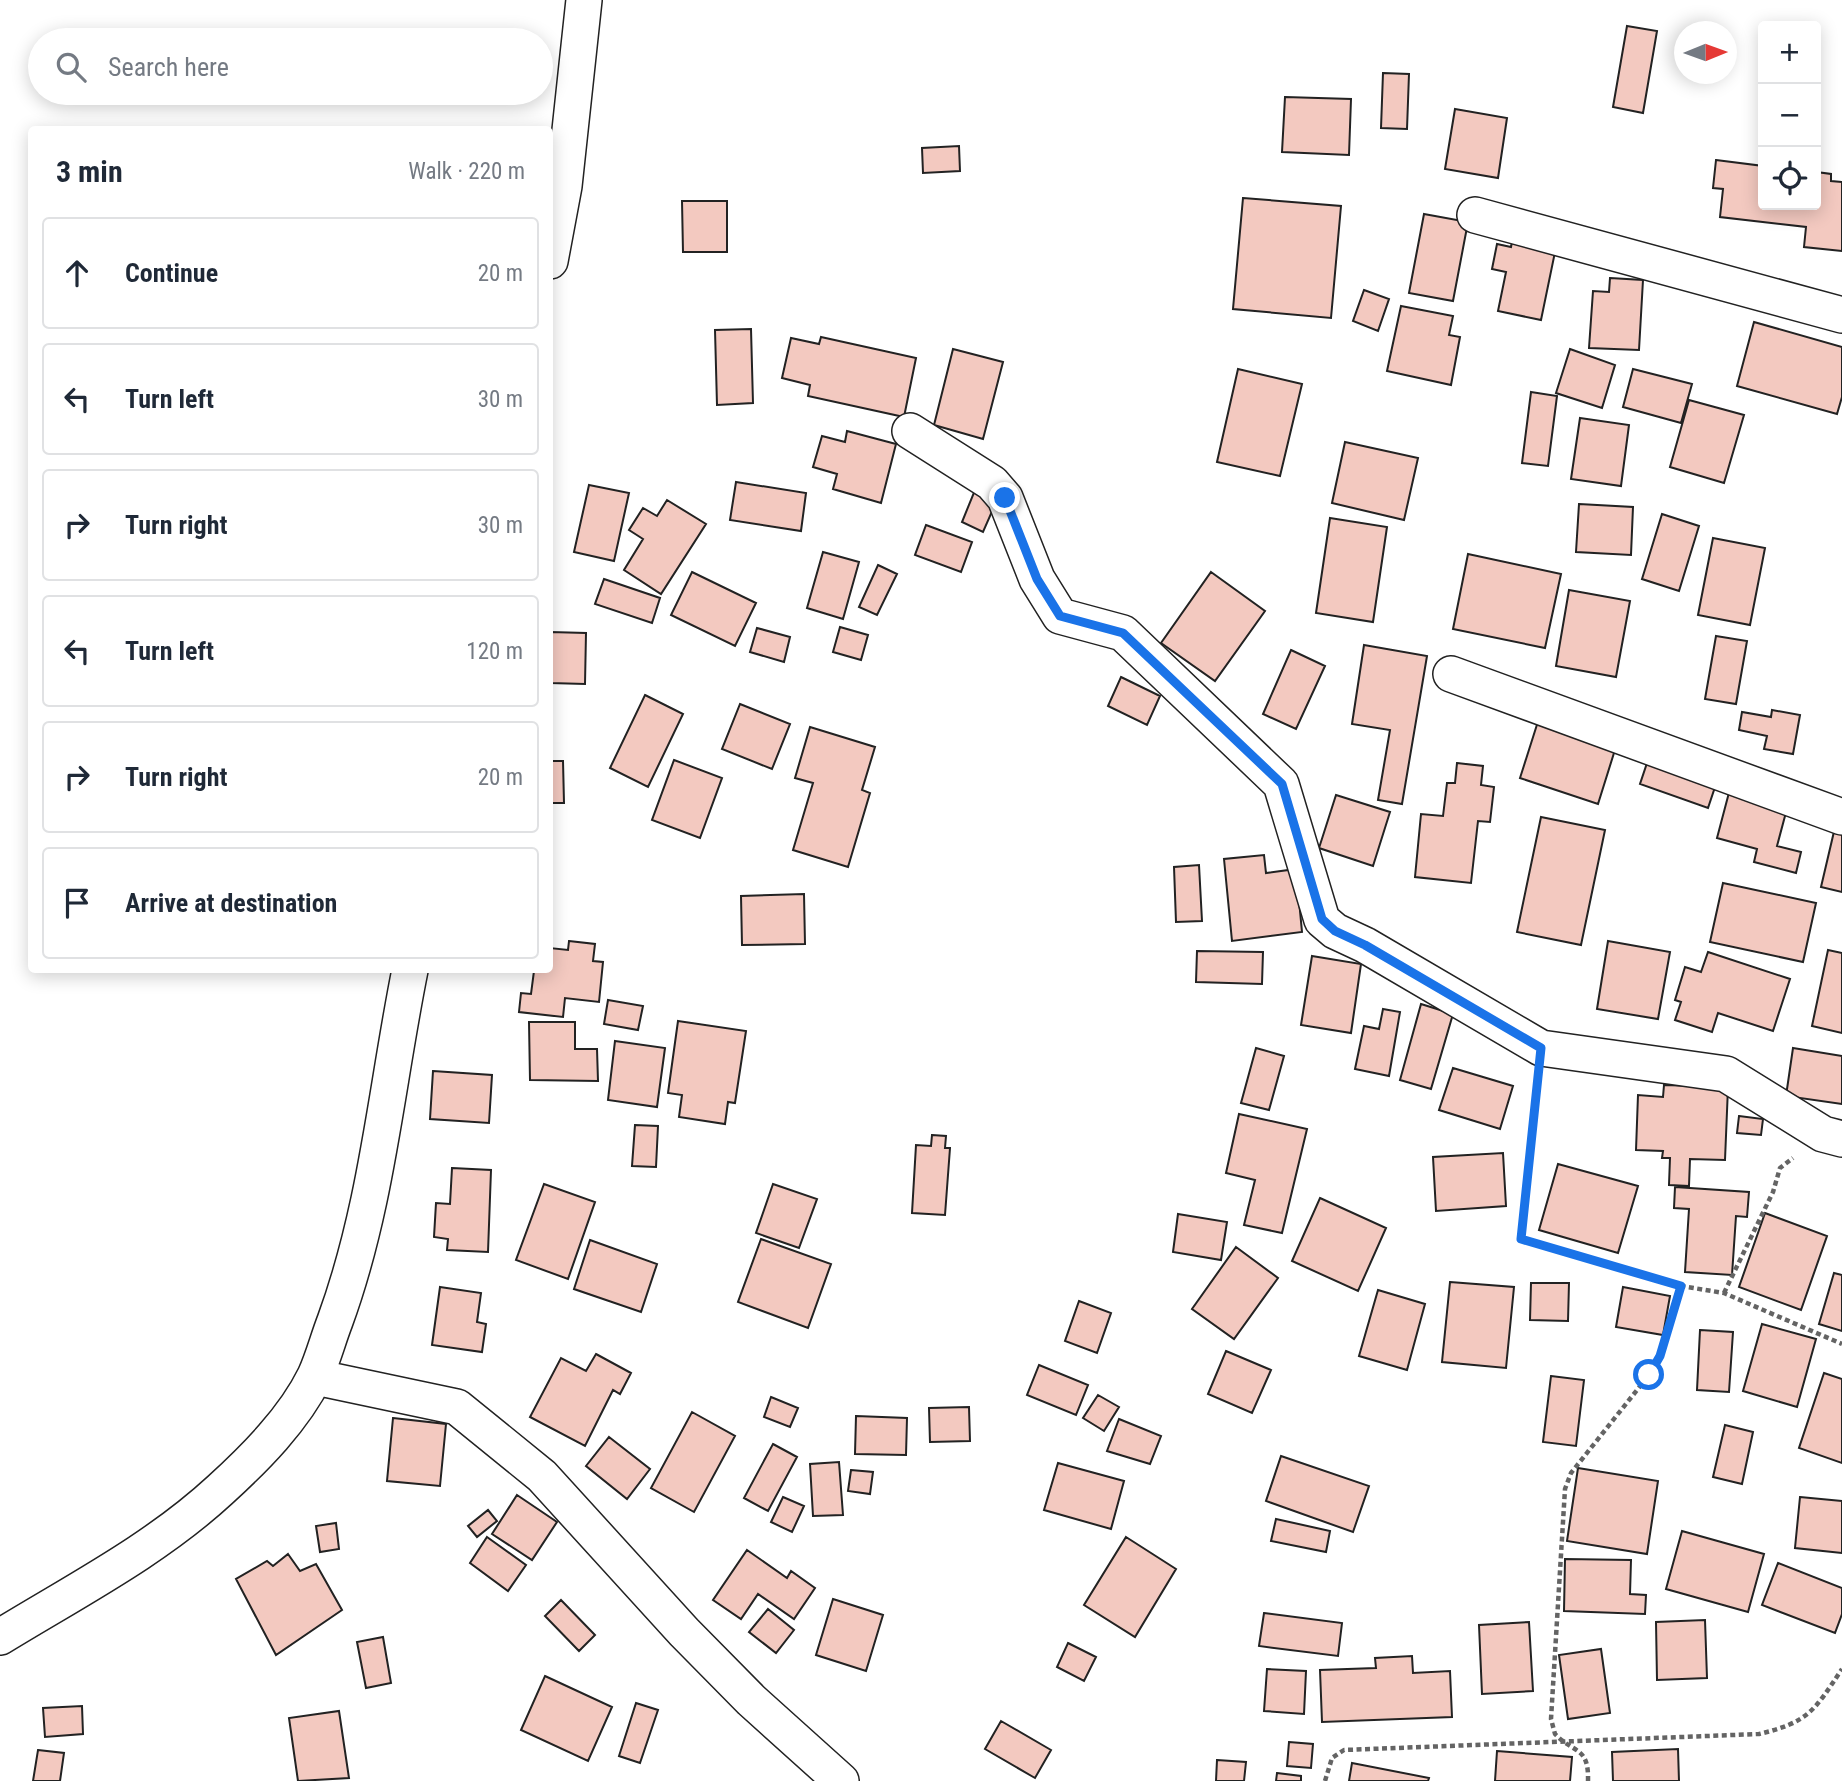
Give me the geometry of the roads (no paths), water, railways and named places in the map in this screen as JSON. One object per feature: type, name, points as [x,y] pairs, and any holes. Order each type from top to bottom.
[{"type":"street","points":[[553,245],[564,186],[584,0]]},
{"type":"street","points":[[1475,215],[1842,314]]},
{"type":"street","points":[[910,431],[992,483],[1005,498],[1037,579],[1060,616],[1123,633],[1282,784],[1322,919],[1335,931],[1365,945],[1541,1048],[1726,1074],[1833,1136]]},
{"type":"street","points":[[1451,674],[1842,817]]},
{"type":"street","points":[[0,1637],[140,1554],[220,1491],[280,1428],[315,1377],[353,1272],[377,1172],[393,1056],[409,973]]},
{"type":"street","points":[[315,1377],[457,1407],[542,1476],[751,1700],[841,1781]]}]
